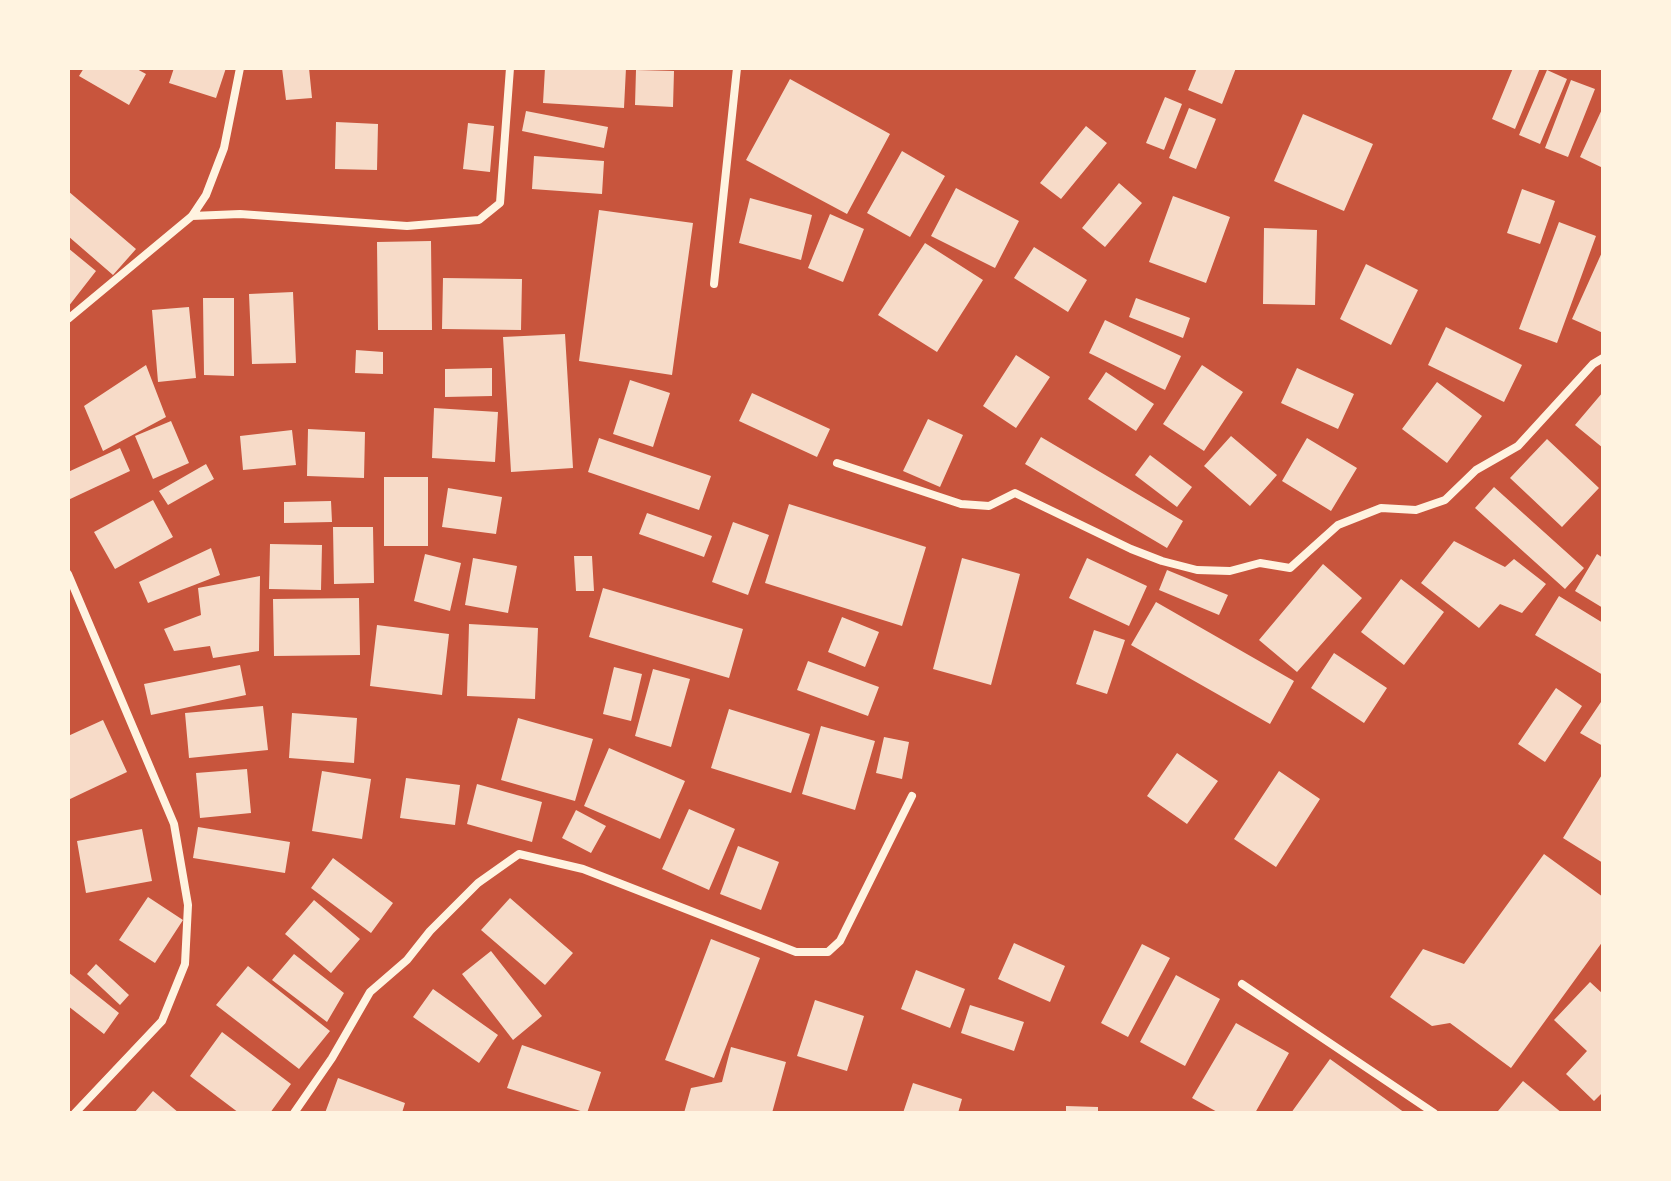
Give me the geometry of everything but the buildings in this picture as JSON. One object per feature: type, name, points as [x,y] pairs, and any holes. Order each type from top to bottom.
[{"type":"street","points":[[68,319],[192,216],[206,195],[224,148],[240,68]]},
{"type":"street","points":[[192,216],[240,214],[407,226],[479,220],[500,203],[510,68]]},
{"type":"street","points":[[714,284],[737,68]]},
{"type":"street","points":[[837,463],[961,504],[989,506],[1015,493],[1131,549],[1197,570],[1230,571],[1260,563],[1290,568],[1338,525],[1381,508],[1416,510],[1445,500],[1476,470],[1518,446],[1593,364],[1603,358]]},
{"type":"street","points":[[68,574],[174,824],[188,905],[185,964],[162,1021],[75,1113]]},
{"type":"street","points":[[294,1113],[332,1058],[370,992],[407,960],[430,931],[478,883],[519,854],[583,869],[796,952],[828,952],[840,941],[912,796]]},
{"type":"street","points":[[1242,984],[1434,1113]]}]
